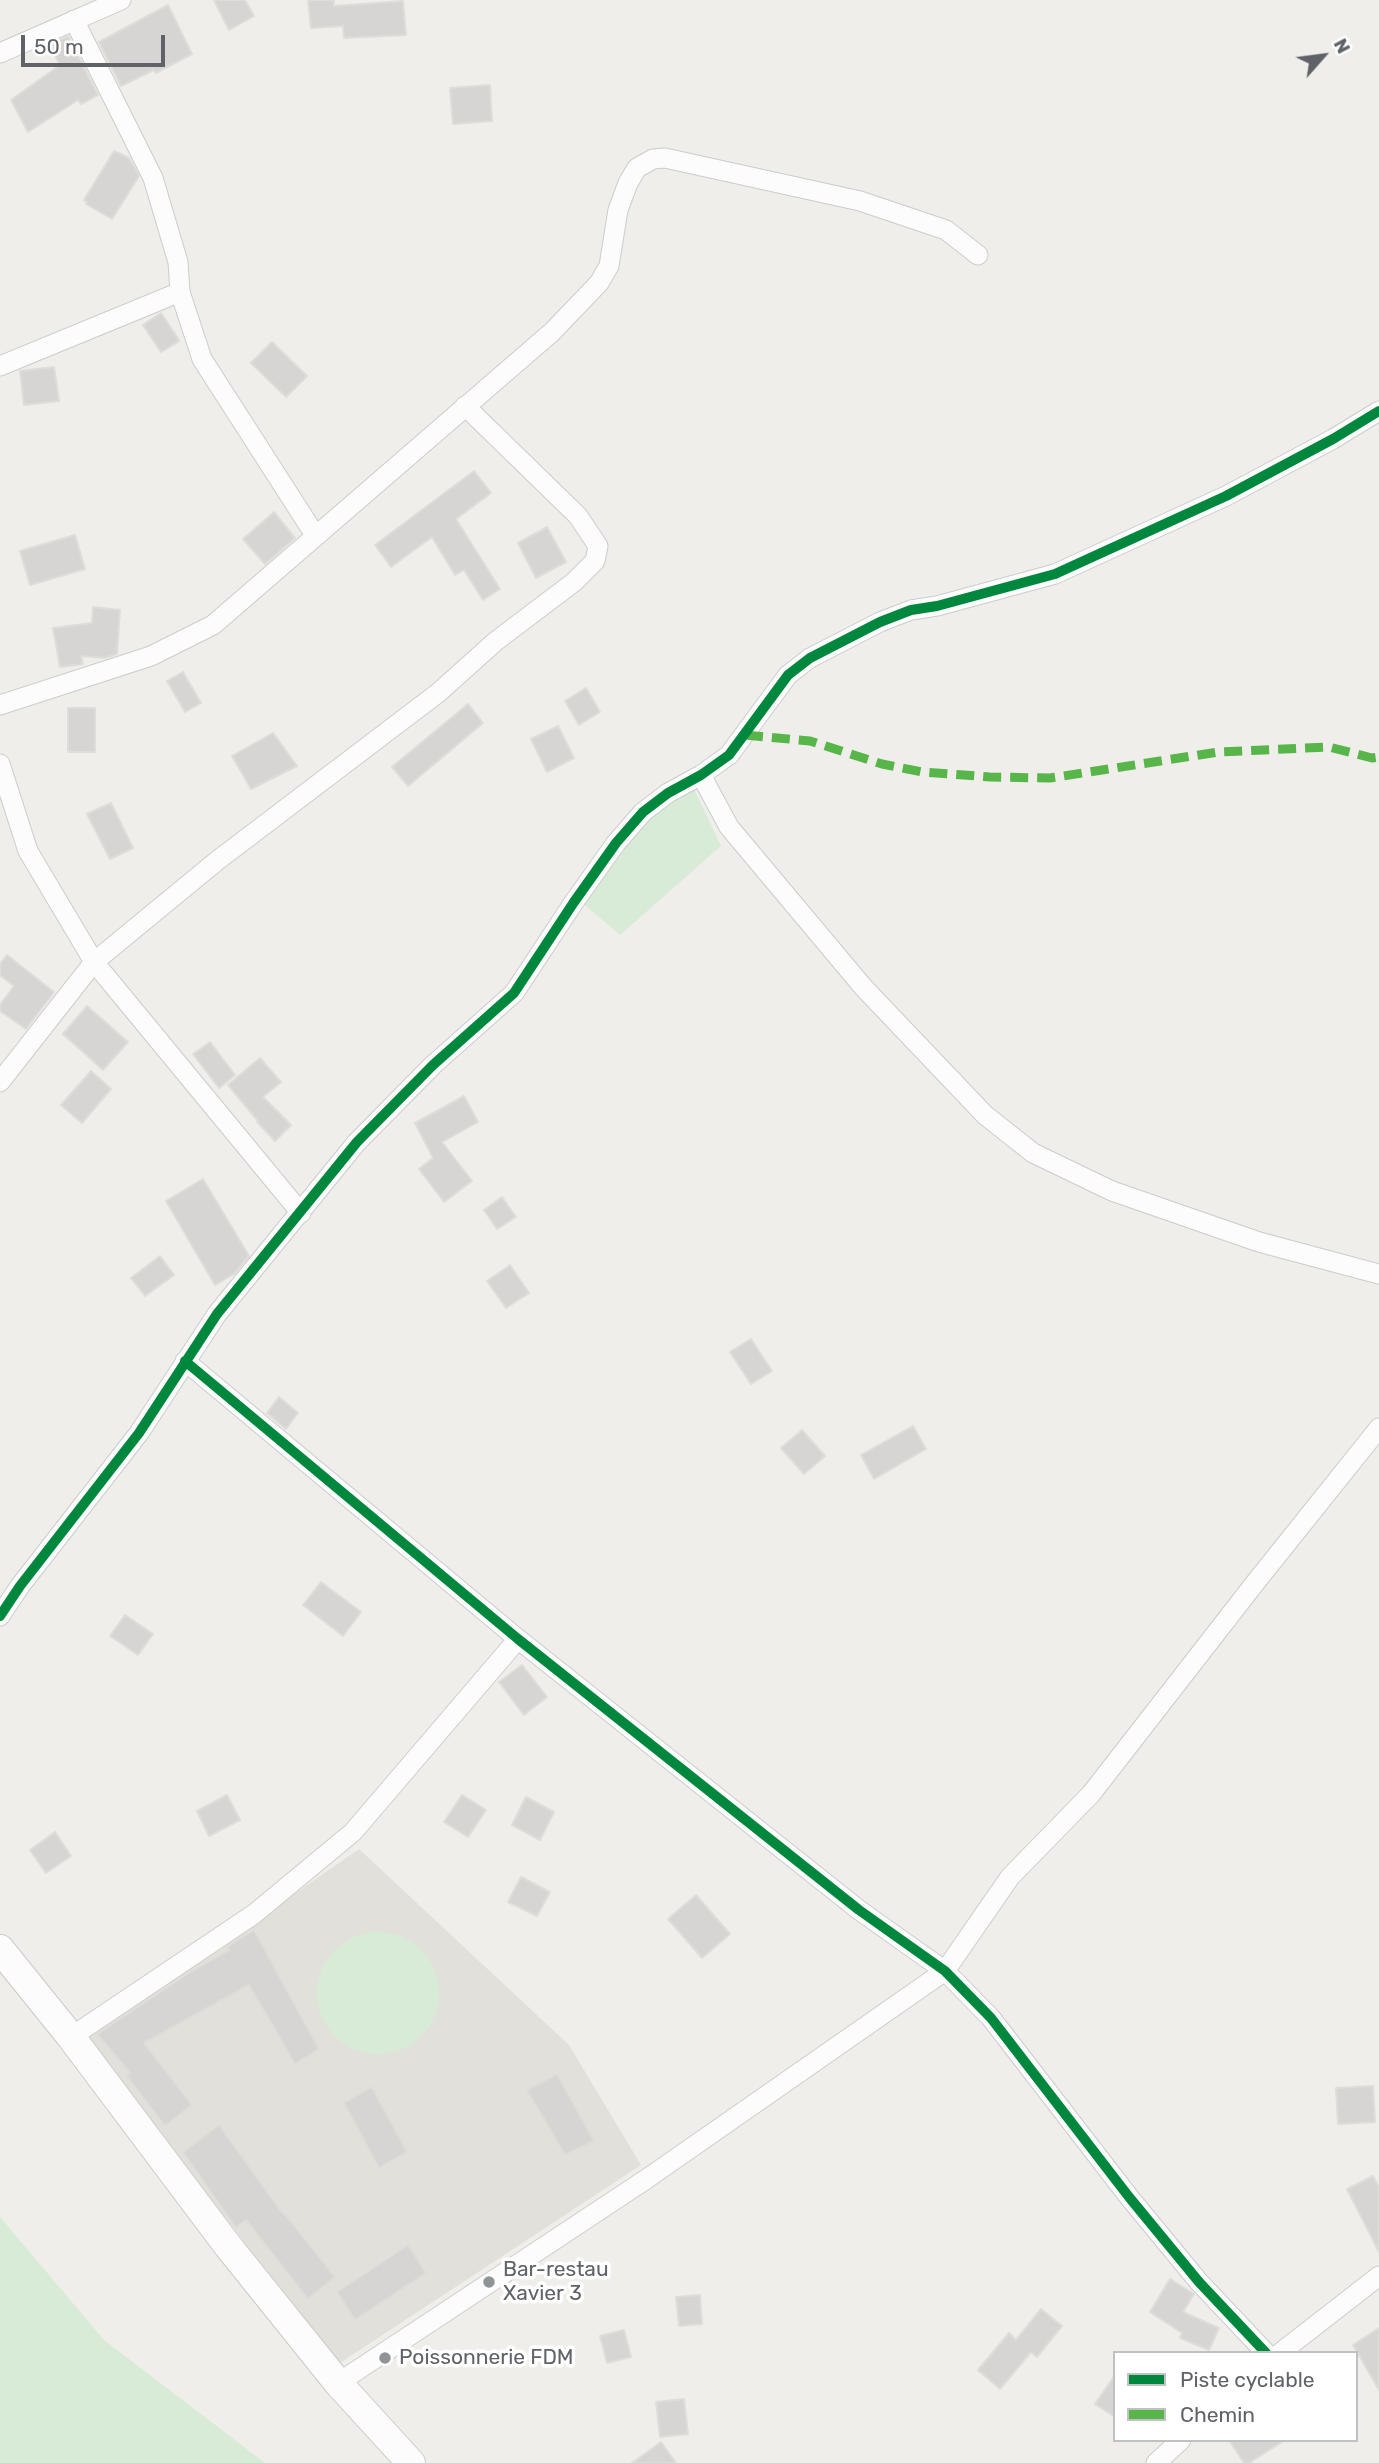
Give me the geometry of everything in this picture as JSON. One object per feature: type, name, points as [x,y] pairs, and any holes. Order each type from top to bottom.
[{"type":"street","points":[[0,53],[121,0]]},
{"type":"street","points":[[74,20],[153,178],[178,262],[180,292],[202,359],[315,535]]},
{"type":"street","points":[[0,705],[150,656],[213,625],[552,332],[599,283],[609,265],[618,210],[628,183],[637,168],[653,159],[666,158],[860,201],[946,230],[978,255]]},
{"type":"street","points":[[0,366],[180,292]]},
{"type":"street","points":[[0,1082],[94,962],[218,860],[438,692],[496,640],[574,582],[595,561],[598,547],[578,516],[466,406]]},
{"type":"street","points":[[0,1616],[20,1586],[139,1433],[217,1314],[358,1142],[433,1065],[514,993],[616,843],[643,812],[729,755],[788,675],[810,658],[880,622],[911,610],[937,606],[1055,573],[1226,496],[1333,439],[1379,411]]},
{"type":"street","points":[[0,764],[28,851],[94,962],[301,1213]]},
{"type":"street","points":[[701,775],[729,827],[864,988],[985,1115],[1033,1153],[1112,1191],[1259,1242],[1379,1274]]},
{"type":"street","points":[[185,1361],[518,1639],[859,1910],[945,1971],[990,2018],[1129,2197],[1199,2282],[1264,2351]]},
{"type":"street","points":[[338,2383],[645,2180],[945,1971],[1010,1877],[1091,1794],[1379,1428]]},
{"type":"street","points":[[71,2037],[254,1914],[353,1832],[518,1639]]},
{"type":"street","points":[[0,1949],[71,2037],[228,2246],[338,2383],[411,2463]]},
{"type":"street","points":[[1283,2351],[1379,2276]]},
{"type":"street","points":[[1156,2463],[1179,2442]]},
{"type":"shaded area","points":[[359,1849],[569,2045],[641,2165],[340,2363],[85,2039]]},
{"type":"green space","points":[[693,787],[721,846],[620,935],[580,901],[643,820]]},
{"type":"green space","points":[[378,1932],[401,1936],[421,1950],[435,1970],[439,1993],[435,2016],[421,2036],[401,2050],[378,2054],[355,2050],[335,2036],[321,2016],[317,1993],[321,1970],[335,1950],[355,1936]]},
{"type":"green space","points":[[0,2217],[104,2340],[265,2463],[0,2463]]},
{"type":"building","points":[[214,0],[245,0],[254,16],[229,30]]},
{"type":"building","points":[[308,0],[334,0],[334,6],[403,1],[406,35],[344,38],[343,26],[311,28]]},
{"type":"building","points":[[168,5],[192,54],[156,73],[154,70],[121,86],[99,42]]},
{"type":"building","points":[[68,36],[98,95],[81,104],[78,100],[28,132],[11,100],[60,65],[49,45]]},
{"type":"building","points":[[490,85],[492,121],[453,124],[450,88]]},
{"type":"building","points":[[114,151],[129,158],[139,176],[112,219],[86,204],[84,200]]},
{"type":"building","points":[[161,313],[179,340],[161,352],[143,325]]},
{"type":"building","points":[[272,342],[307,376],[286,397],[251,363]]},
{"type":"building","points":[[54,367],[59,401],[24,405],[20,371]]},
{"type":"building","points":[[474,471],[491,493],[456,519],[500,589],[483,600],[464,570],[455,575],[432,537],[391,567],[375,545]]},
{"type":"building","points":[[274,512],[295,538],[265,564],[243,539]]},
{"type":"building","points":[[547,527],[566,562],[536,578],[518,543]]},
{"type":"building","points":[[75,535],[85,569],[30,585],[20,551]]},
{"type":"building","points":[[93,607],[120,610],[117,654],[104,658],[81,656],[83,664],[60,667],[53,628],[92,623]]},
{"type":"building","points":[[183,672],[201,703],[185,712],[167,681]]},
{"type":"building","points":[[586,688],[600,712],[579,725],[565,701]]},
{"type":"building","points":[[468,704],[483,723],[408,786],[392,767]]},
{"type":"building","points":[[68,708],[95,708],[95,752],[68,752]]},
{"type":"building","points":[[558,726],[574,758],[547,772],[531,739]]},
{"type":"building","points":[[273,733],[297,766],[251,789],[232,756]]},
{"type":"building","points":[[111,803],[133,848],[110,859],[87,814]]},
{"type":"building","points":[[7,955],[54,992],[26,1029],[0,1011],[0,1005],[14,986],[0,975],[0,964]]},
{"type":"building","points":[[87,1006],[128,1042],[103,1070],[63,1034]]},
{"type":"building","points":[[210,1042],[235,1075],[219,1088],[193,1054]]},
{"type":"building","points":[[260,1058],[281,1082],[263,1097],[291,1125],[275,1141],[228,1085]]},
{"type":"building","points":[[91,1071],[111,1089],[82,1123],[61,1105]]},
{"type":"building","points":[[464,1096],[478,1122],[442,1142],[472,1181],[444,1202],[419,1169],[433,1158],[415,1123]]},
{"type":"building","points":[[203,1179],[249,1256],[234,1274],[215,1285],[166,1201]]},
{"type":"building","points":[[502,1197],[516,1217],[497,1229],[484,1210]]},
{"type":"building","points":[[160,1256],[174,1275],[145,1296],[131,1278]]},
{"type":"building","points":[[510,1265],[529,1293],[506,1308],[487,1281]]},
{"type":"building","points":[[751,1339],[772,1371],[751,1384],[730,1352]]},
{"type":"building","points":[[279,1397],[298,1413],[286,1429],[267,1413]]},
{"type":"building","points":[[913,1426],[926,1449],[874,1479],[861,1455]]},
{"type":"building","points":[[802,1430],[825,1456],[804,1474],[781,1448]]},
{"type":"building","points":[[321,1582],[361,1612],[343,1636],[303,1605]]},
{"type":"building","points":[[125,1615],[153,1634],[138,1655],[110,1636]]},
{"type":"building","points":[[522,1665],[547,1697],[524,1715],[499,1682]]},
{"type":"building","points":[[227,1795],[240,1820],[209,1836],[197,1811]]},
{"type":"building","points":[[462,1795],[486,1810],[468,1837],[444,1822]]},
{"type":"building","points":[[526,1797],[554,1812],[540,1840],[512,1825]]},
{"type":"building","points":[[55,1832],[71,1856],[46,1873],[30,1850]]},
{"type":"building","points":[[521,1877],[550,1892],[537,1916],[508,1902]]},
{"type":"building","points":[[696,1895],[730,1934],[702,1958],[668,1919]]},
{"type":"building","points":[[254,1930],[319,2049],[295,2064],[249,1985],[144,2043],[192,2105],[165,2126],[126,2075],[130,2073],[97,2034],[192,1971],[229,1950],[227,1947]]},
{"type":"building","points":[[557,2074],[594,2141],[565,2155],[527,2090]]},
{"type":"building","points":[[1373,2086],[1375,2122],[1338,2124],[1336,2088]]},
{"type":"building","points":[[372,2087],[407,2152],[379,2168],[344,2103]]},
{"type":"building","points":[[219,2125],[283,2214],[335,2277],[308,2299],[246,2220],[236,2228],[183,2152]]},
{"type":"building","points":[[1373,2176],[1379,2187],[1379,2252],[1347,2189]]},
{"type":"building","points":[[408,2245],[426,2273],[355,2320],[337,2292]]},
{"type":"building","points":[[1170,2279],[1194,2294],[1183,2312],[1219,2328],[1209,2350],[1180,2338],[1182,2333],[1150,2312]]},
{"type":"building","points":[[700,2295],[702,2324],[679,2326],[676,2297]]},
{"type":"building","points":[[1041,2309],[1062,2326],[1037,2357],[1031,2352],[1000,2389],[978,2370],[1009,2333],[1016,2340]]},
{"type":"building","points":[[1379,2328],[1379,2390],[1358,2351],[1353,2345]]},
{"type":"building","points":[[624,2330],[631,2357],[607,2363],[600,2336]]},
{"type":"building","points":[[1113,2378],[1113,2416],[1095,2404]]},
{"type":"building","points":[[684,2399],[688,2434],[660,2437],[656,2402]]},
{"type":"building","points":[[661,2442],[676,2463],[632,2463]]},
{"type":"building","points":[[1230,2442],[1282,2442],[1249,2463],[1244,2463]]},
{"type":"marked path","points":[[745,735],[810,741],[882,764],[922,772],[990,777],[1050,778],[1218,752],[1329,747],[1372,758],[1379,757]]},
{"type":"cycle path","points":[[0,1616],[20,1586],[139,1433],[217,1314],[357,1142],[433,1065],[514,993],[616,843],[643,812],[729,755],[788,675],[810,658],[880,622],[911,610],[937,606],[1055,574],[1226,496],[1333,439],[1379,411]]},
{"type":"cycle path","points":[[185,1361],[518,1639],[859,1910],[945,1971],[991,2018],[1129,2197],[1199,2282],[1264,2351]]},
{"type":"place","name":"Bar-restau Xavier 3","points":[[489,2282]]},
{"type":"place","name":"Poissonnerie FDM","points":[[385,2358]]}]
